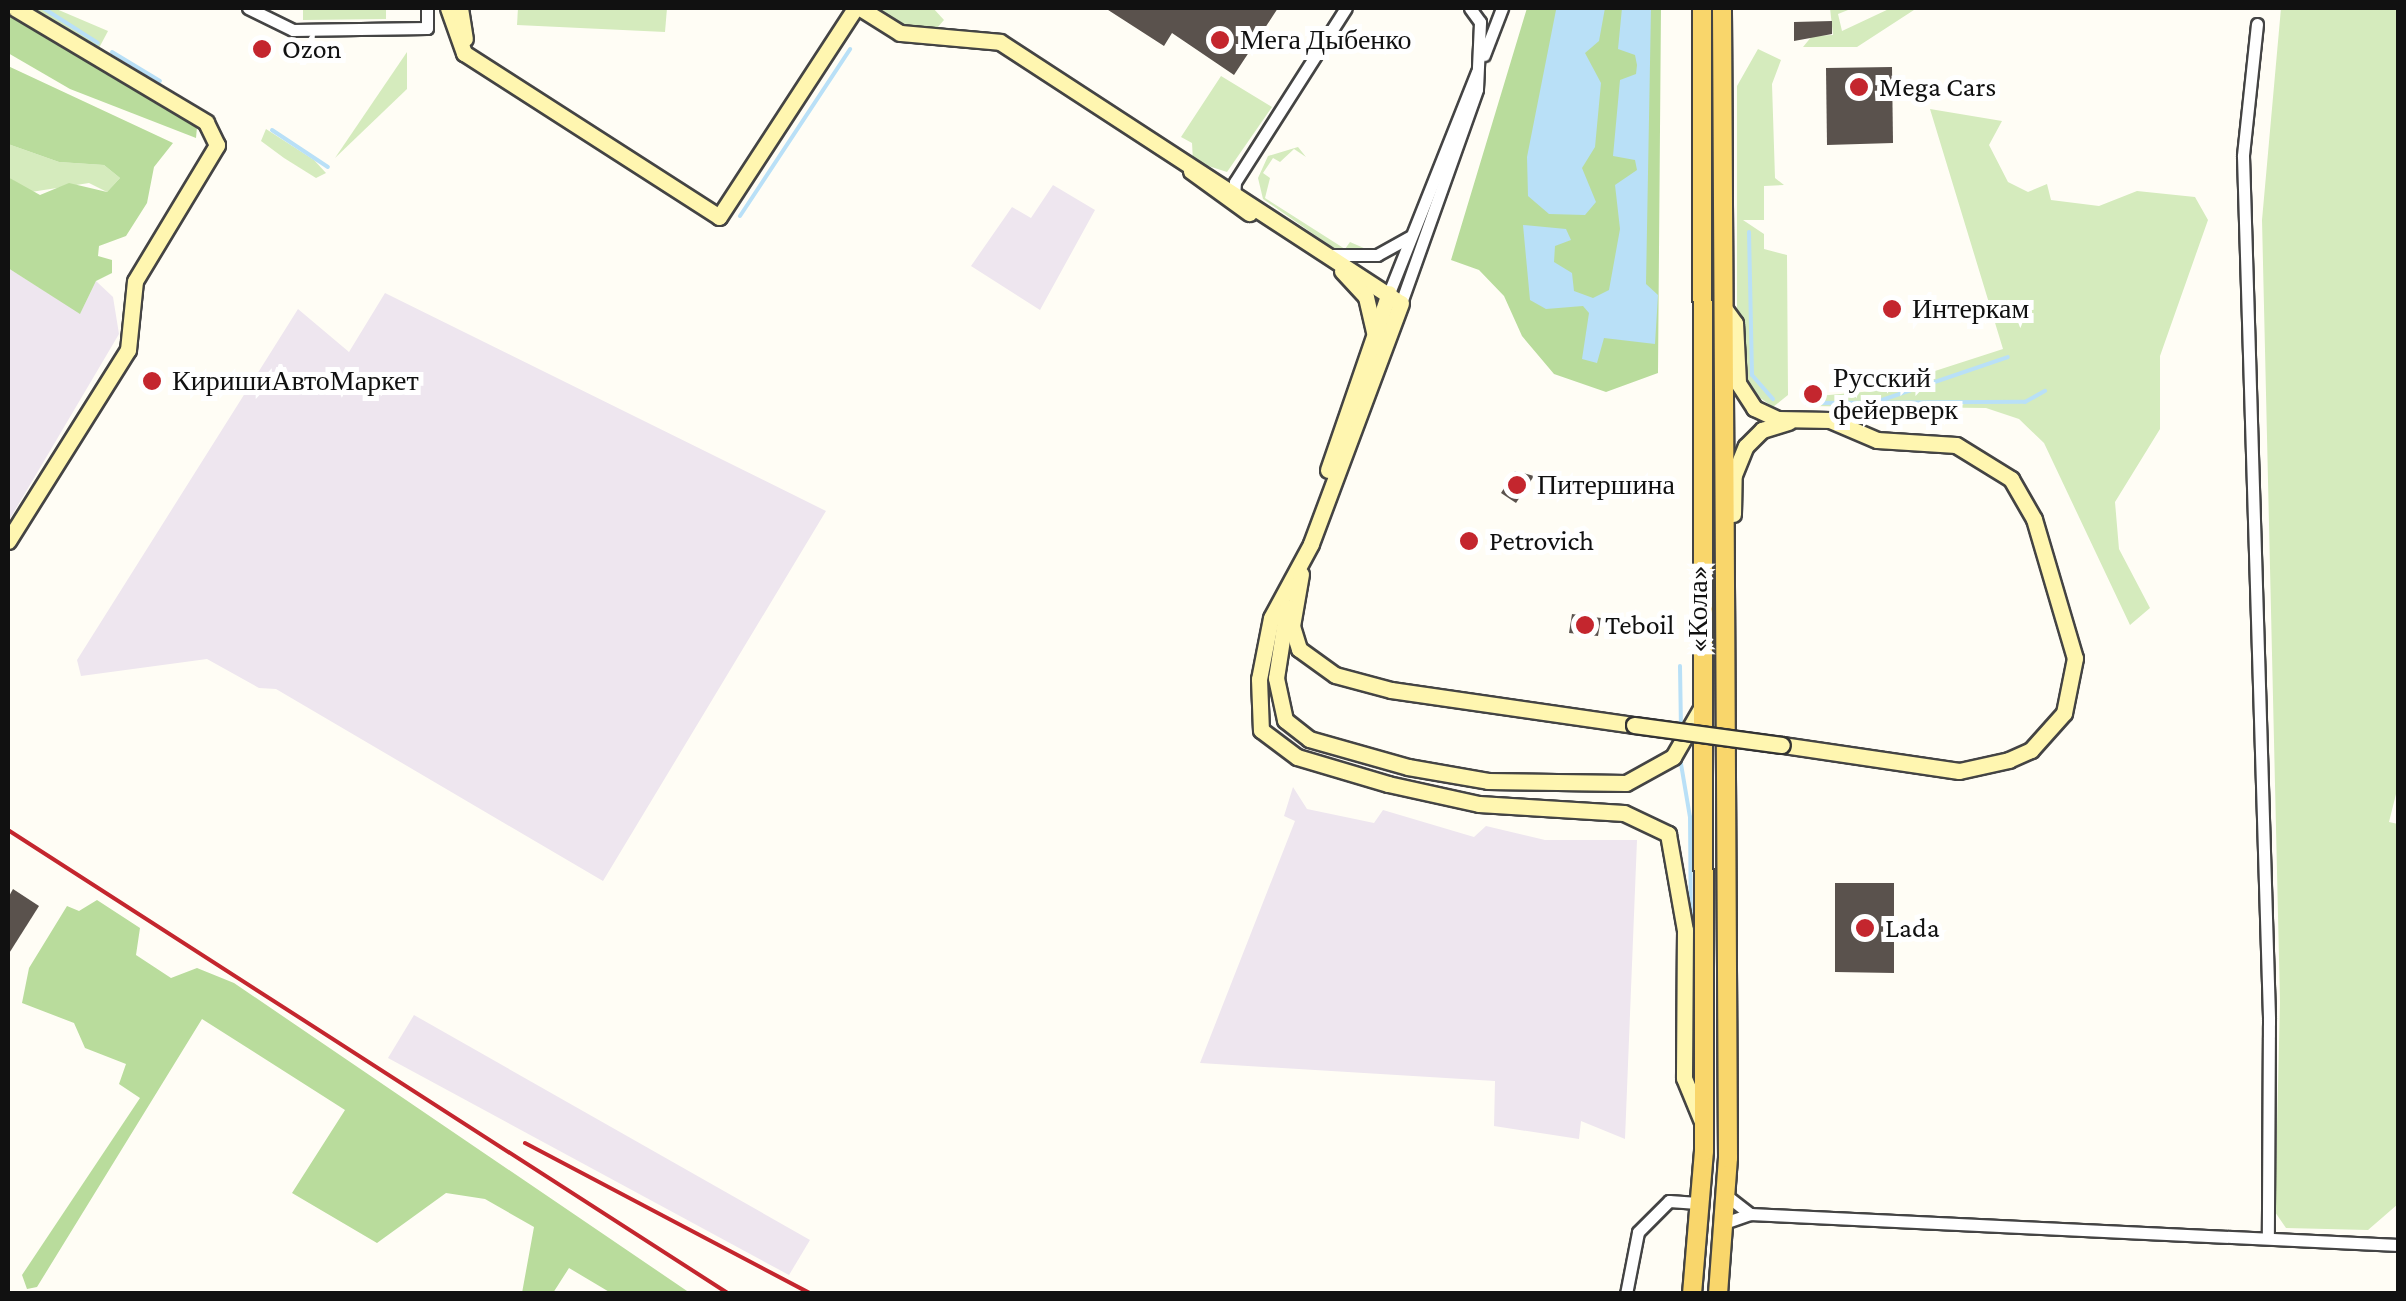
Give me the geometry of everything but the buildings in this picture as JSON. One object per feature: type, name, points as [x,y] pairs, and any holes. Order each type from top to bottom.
[{"type":"main road","name":"«Кола»","points":[[1692,1294],[1704,1126],[1702,8]]},
{"type":"main road","name":"«Кола»","points":[[1718,1294],[1725,1210],[1722,8]]},
{"type":"street","points":[[8,541],[128,350],[135,280],[217,145],[206,122],[14,8]]},
{"type":"street","points":[[248,8],[294,30],[427,28],[427,8]]},
{"type":"street","points":[[448,8],[457,45],[718,216],[858,8],[900,32],[1000,42],[1394,302]]},
{"type":"street","points":[[460,8],[474,56]]},
{"type":"street","points":[[1234,197],[1242,171],[1346,8]]},
{"type":"street","points":[[1470,8],[1480,22],[1476,76],[1410,236],[1394,302],[1373,341],[1302,542],[1303,561],[1292,626],[1299,649],[1336,674],[1391,690],[1782,746],[1982,768],[2049,734],[2074,675],[2034,520],[1996,465],[1956,445],[1877,440],[1830,420],[1766,414],[1745,398],[1735,323],[1724,308]]},
{"type":"street","points":[[1502,8],[1280,628],[1276,678],[1285,720],[1309,740],[1488,782],[1626,783],[1673,756],[1703,705]]},
{"type":"street","points":[[2256,24],[2243,156],[2269,1018],[2268,1238]]},
{"type":"street","points":[[1184,164],[1211,176],[1234,197],[1334,255],[1394,302]]},
{"type":"street","points":[[1211,176],[1242,171]]},
{"type":"street","points":[[1334,255],[1377,255],[1410,236]]},
{"type":"street","points":[[1342,271],[1366,298],[1373,341]]},
{"type":"street","points":[[1726,562],[1740,455],[1762,430],[1798,420]]},
{"type":"street","points":[[1303,561],[1272,618],[1259,679],[1261,730],[1297,758],[1478,804],[1624,812],[1668,834],[1686,930],[1684,1078],[1704,1126]]},
{"type":"street","points":[[1626,1294],[1638,1232],[1669,1201],[1700,1203]]},
{"type":"street","points":[[1725,1210],[1750,1214]]},
{"type":"street","points":[[1725,1210],[2398,1244]]},
{"type":"shaded area","points":[[1053,185],[1095,210],[1040,310],[971,266],[1012,207],[1031,218]]},
{"type":"shaded area","points":[[8,268],[80,313],[96,281],[113,297],[119,334],[8,522]]},
{"type":"shaded area","points":[[385,293],[826,511],[603,881],[276,689],[259,688],[207,659],[81,676],[77,660],[298,309],[349,352]]},
{"type":"shaded area","points":[[1293,787],[1307,809],[1374,823],[1383,810],[1474,837],[1486,826],[1545,840],[1637,840],[1625,1139],[1581,1121],[1579,1139],[1494,1126],[1495,1081],[1200,1063],[1295,821],[1284,816]]},
{"type":"shaded area","points":[[414,1015],[810,1240],[789,1275],[388,1058]]},
{"type":"green space","points":[[32,8],[54,8],[108,31],[99,48]]},
{"type":"green space","points":[[303,8],[386,8],[386,19],[303,20]]},
{"type":"green space","points":[[518,8],[667,8],[665,32],[517,25]]},
{"type":"green space","points":[[870,8],[933,8],[944,20],[937,28],[908,28]]},
{"type":"green space","points":[[1527,8],[1661,8],[1658,373],[1606,392],[1554,374],[1522,336],[1504,296],[1479,270],[1451,260]]},
{"type":"green space","points":[[1830,8],[1853,8],[1838,14],[1842,31],[1891,8],[1917,8],[1857,47],[1803,47],[1812,36],[1833,35]]},
{"type":"green space","points":[[2281,8],[2398,8],[2398,786],[2389,822],[2398,824],[2398,1204],[2368,1230],[2286,1228],[2275,1212],[2280,1002],[2262,220]]},
{"type":"green space","points":[[8,12],[197,127],[196,138],[70,89],[8,53]]},
{"type":"green space","points":[[1758,49],[1781,60],[1772,84],[1775,178],[1784,185],[1764,186],[1764,220],[1743,220],[1764,234],[1764,249],[1787,255],[1788,395],[1773,407],[1746,388],[1737,345],[1737,86]]},
{"type":"green space","points":[[407,52],[407,89],[335,158]]},
{"type":"green space","points":[[8,66],[173,143],[154,167],[147,203],[126,236],[99,246],[98,256],[112,260],[112,273],[96,281],[80,314],[8,268],[8,177],[40,195],[69,183],[107,192],[120,178],[104,165],[59,162],[8,144]]},
{"type":"green space","points":[[1221,76],[1272,107],[1227,172],[1193,161],[1192,143],[1181,137]]},
{"type":"green space","points":[[1930,109],[2002,121],[1989,145],[2008,182],[2028,192],[2047,184],[2051,200],[2099,206],[2137,191],[2195,197],[2208,220],[2160,356],[2160,429],[2115,502],[2119,549],[2150,608],[2130,625],[2044,443],[2019,419],[1986,408],[1805,406],[1807,397],[1873,391],[2003,349]]},
{"type":"green space","points":[[266,129],[314,160],[326,173],[316,178],[284,158],[261,141]]},
{"type":"green space","points":[[8,144],[59,162],[104,165],[120,178],[107,192],[89,183],[31,192],[8,177]]},
{"type":"green space","points":[[1298,147],[1306,157],[1294,149],[1280,162],[1273,158],[1263,173],[1270,178],[1265,198],[1345,249],[1350,242],[1373,252],[1335,249],[1263,199],[1258,178],[1268,156]]},
{"type":"green space","points":[[97,900],[140,928],[136,955],[171,978],[197,968],[234,983],[690,1293],[611,1293],[569,1268],[553,1293],[522,1293],[534,1227],[485,1199],[446,1193],[377,1243],[292,1193],[345,1110],[202,1019],[37,1287],[27,1289],[22,1275],[140,1098],[119,1084],[126,1064],[85,1048],[74,1023],[22,1003],[29,968],[67,906],[79,911]]},
{"type":"water","points":[[1605,8],[1599,41],[1585,53],[1601,83],[1595,147],[1582,168],[1596,202],[1585,215],[1549,214],[1528,196],[1527,157],[1556,10]]},
{"type":"water","points":[[1622,8],[1651,8],[1646,284],[1658,295],[1655,344],[1604,338],[1597,363],[1582,359],[1589,313],[1583,306],[1546,309],[1530,300],[1523,225],[1566,229],[1571,240],[1555,246],[1554,262],[1572,273],[1574,291],[1593,298],[1609,290],[1620,229],[1615,185],[1637,170],[1635,160],[1613,156],[1620,80],[1636,74],[1637,65],[1635,55],[1618,49]]},
{"type":"waterway","points":[[43,8],[98,43]]},
{"type":"waterway","points":[[740,216],[850,49]]},
{"type":"waterway","points":[[112,52],[160,81]]},
{"type":"waterway","points":[[272,130],[328,167]]},
{"type":"waterway","points":[[1749,232],[1752,375],[1773,399]]},
{"type":"waterway","points":[[1879,401],[2008,357]]},
{"type":"waterway","points":[[1809,403],[2025,402],[2045,391]]},
{"type":"waterway","points":[[1680,666],[1681,728]]},
{"type":"waterway","points":[[1680,758],[1690,817],[1691,922]]},
{"type":"railway","points":[[8,830],[729,1294]]},
{"type":"railway","points":[[525,1143],[811,1294]]},
{"type":"place","name":"Мега Дыбенко","points":[[1220,40]]},
{"type":"place","name":"Ozon","points":[[262,49]]},
{"type":"place","name":"Mega Cars","points":[[1859,87]]},
{"type":"place","name":"Интеркам","points":[[1892,309]]},
{"type":"place","name":"КиришиАвтоМаркет","points":[[152,381]]},
{"type":"place","name":"Русский фейерверк","points":[[1813,394]]},
{"type":"place","name":"Питершина","points":[[1517,485]]},
{"type":"place","name":"Petrovich","points":[[1469,541]]},
{"type":"place","name":"Teboil","points":[[1585,625]]},
{"type":"place","name":"Lada","points":[[1865,928]]}]
